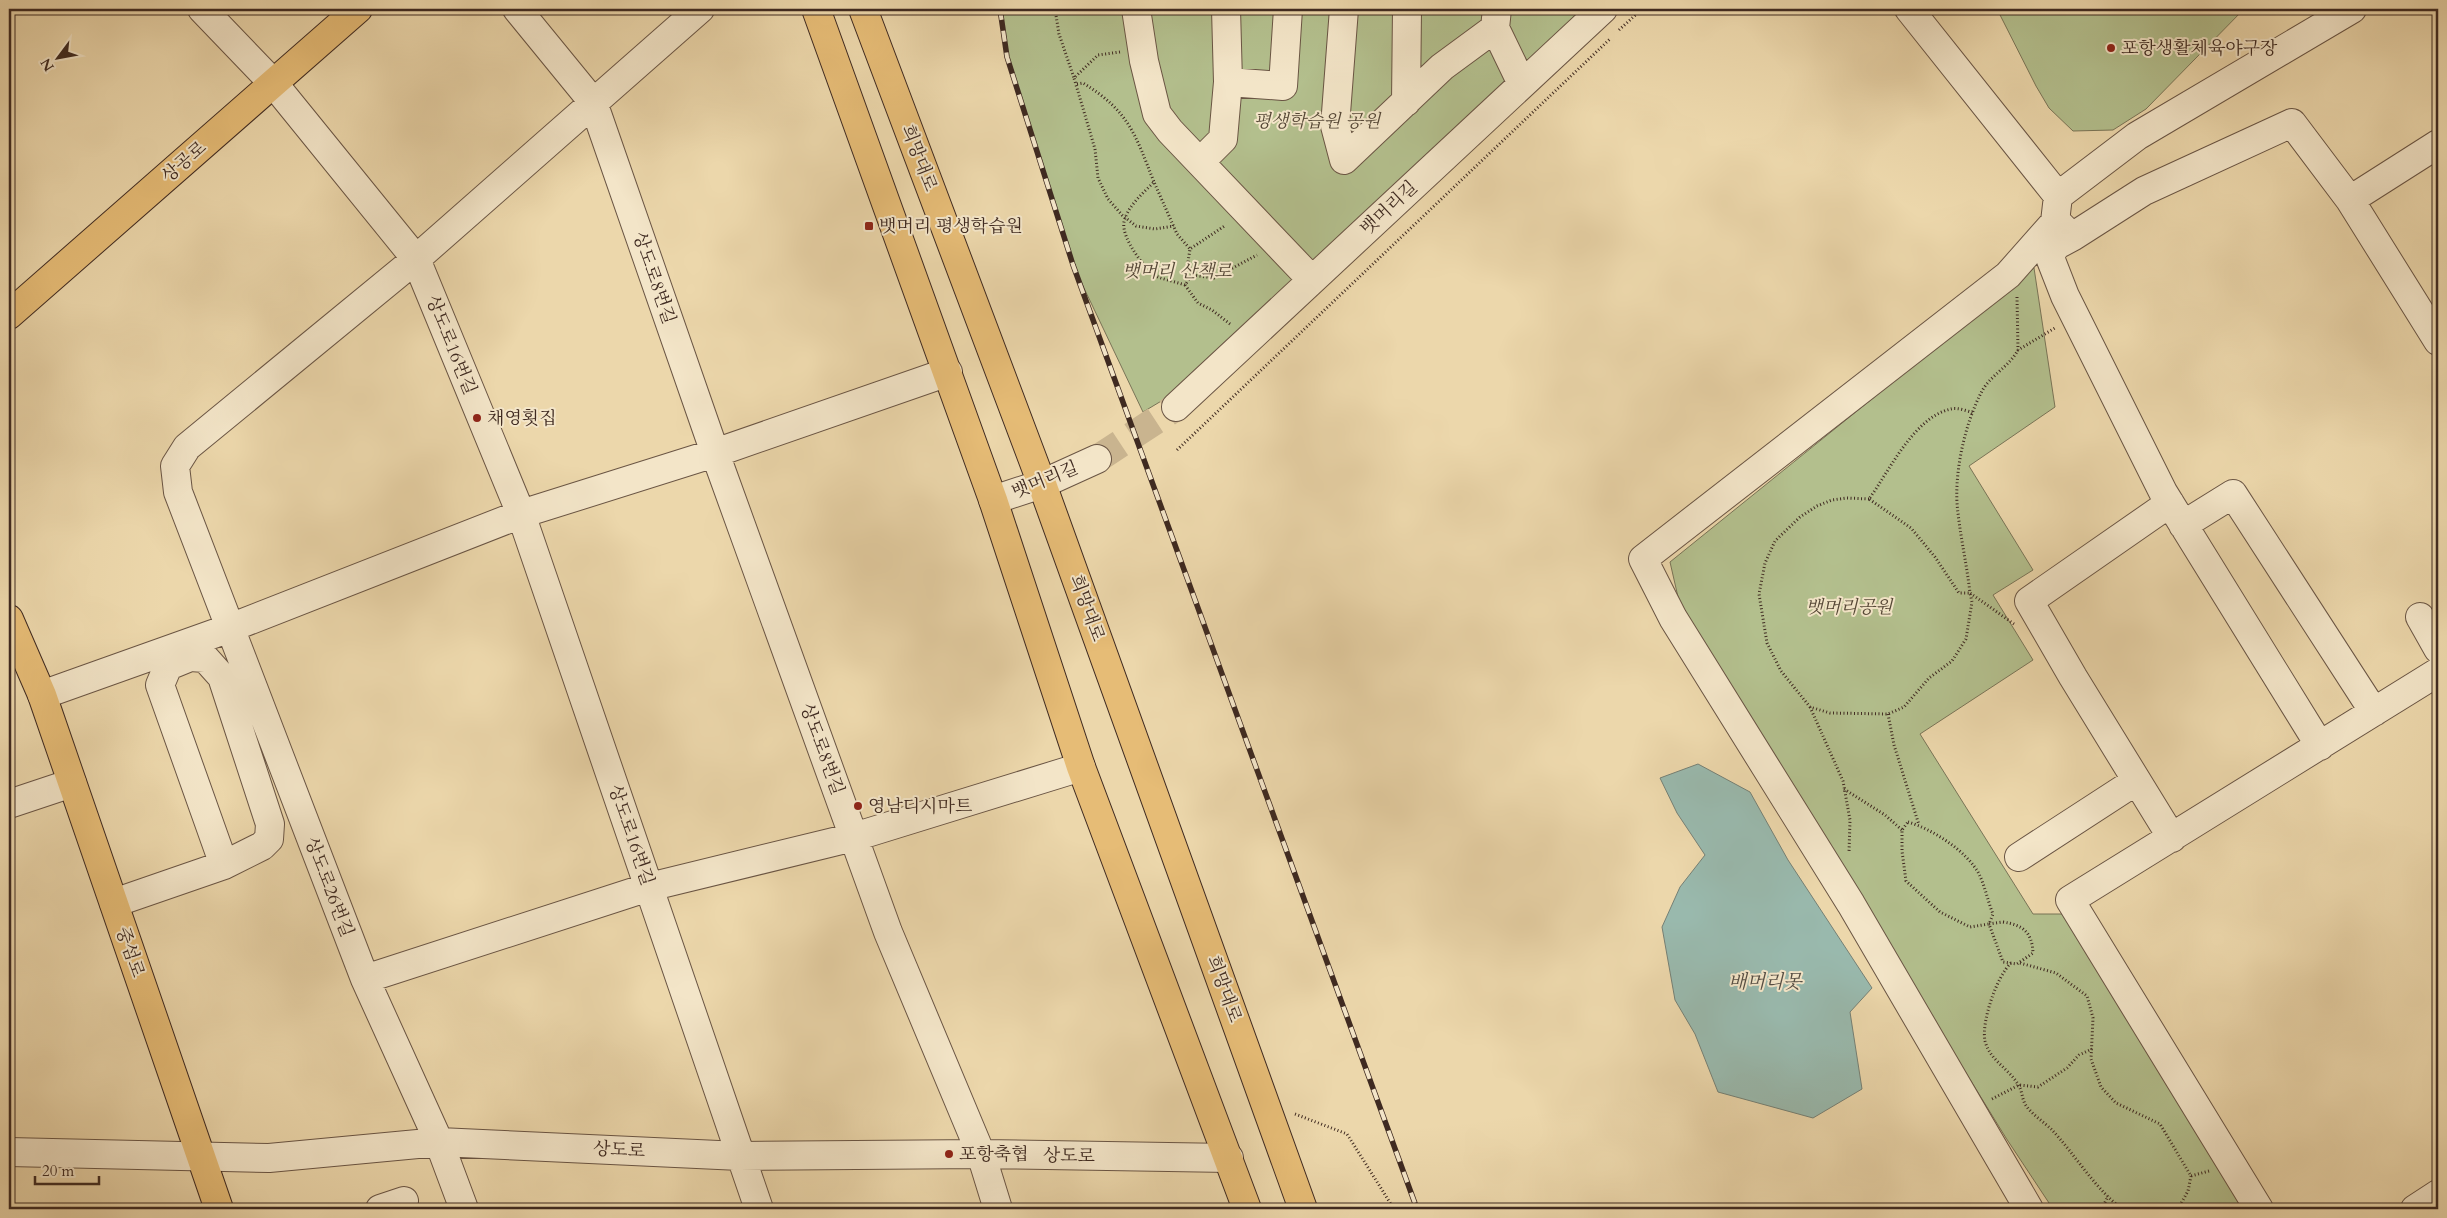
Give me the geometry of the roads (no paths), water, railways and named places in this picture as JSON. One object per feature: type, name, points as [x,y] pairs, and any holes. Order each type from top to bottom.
[{"type":"main road","name":"상공로","points":[[9,314],[358,9]]},
{"type":"main road","points":[[816,9],[993,500],[1081,767],[1247,1209]]},
{"type":"main road","name":"희망대로","points":[[863,9],[1042,484],[1302,1209]]},
{"type":"main road","name":"중섬로","points":[[9,619],[42,695],[219,1209]]},
{"type":"street","name":"상도로16번길","points":[[202,9],[274,84],[416,259],[521,514],[759,1209]]},
{"type":"street","name":"상도로8번길","points":[[517,9],[593,102],[715,454],[888,932],[981,1154],[998,1209]]},
{"type":"street","points":[[416,259],[700,9]]},
{"type":"street","points":[[1136,9],[1142,50],[1157,114],[1238,203],[1312,280]]},
{"type":"street","points":[[1200,162],[1223,139],[1228,82],[1226,9]]},
{"type":"street","points":[[1228,82],[1283,86],[1288,9]]},
{"type":"street","points":[[1406,102],[1407,9]]},
{"type":"street","name":"뱃머리길","points":[[1176,407],[1603,9]]},
{"type":"street","points":[[1909,9],[2062,218],[2057,246],[2049,255],[2064,296],[2177,514],[2320,746]]},
{"type":"street","points":[[2029,1209],[1834,877],[1673,618],[1643,559],[2013,269],[2138,136],[2352,9]]},
{"type":"street","points":[[1342,11],[1336,126],[1344,160],[1496,18],[1522,84]]},
{"type":"street","points":[[2062,218],[2144,191],[2292,123],[2350,200],[2438,341]]},
{"type":"street","points":[[2350,200],[2438,144]]},
{"type":"street","name":"상도로26번길","points":[[416,259],[187,447],[175,466],[178,492],[364,979],[439,1142],[464,1209]]},
{"type":"street","points":[[42,695],[230,628],[521,514],[715,454],[948,372]]},
{"type":"street","name":"뱃머리길","points":[[993,500],[1042,484],[1097,459]]},
{"type":"street","points":[[2172,838],[2029,601],[2177,514],[2233,494],[2374,712]]},
{"type":"street","points":[[2420,617],[2438,649]]},
{"type":"street","points":[[114,903],[224,865],[262,846],[269,838],[270,824],[222,677],[205,658],[190,657],[168,666],[160,686],[224,865]]},
{"type":"street","points":[[2259,1209],[2070,900],[2438,672]]},
{"type":"street","points":[[364,979],[649,886],[854,837],[1081,767]]},
{"type":"street","points":[[2019,857],[2136,781]]},
{"type":"street","points":[[9,804],[72,782]]},
{"type":"street","name":"상도로","points":[[9,1152],[269,1158],[439,1142],[740,1156],[981,1154],[1229,1158]]},
{"type":"street","points":[[2414,1209],[2438,1194]]},
{"type":"water","name":"배머리못","points":[[1698,764],[1750,792],[1788,860],[1872,988],[1850,1012],[1862,1089],[1813,1118],[1718,1092],[1695,1034],[1675,1000],[1662,927],[1680,887],[1705,855],[1677,813],[1660,778]]},
{"type":"tunnel","points":[[1097,459],[1176,407]]},
{"type":"railway","points":[[1000,9],[1007,57],[1073,265],[1417,1209]]},
{"type":"place","name":"포항생활체육야구장","points":[[2111,48]]},
{"type":"place","name":"뱃머리 평생학습원","points":[[869,226]]},
{"type":"place","name":"채영횟집","points":[[477,418]]},
{"type":"place","name":"영남디시마트","points":[[858,806]]},
{"type":"place","name":"포항축협","points":[[949,1154]]},
{"type":"park label","name":"평생학습원 공원","points":[[1317,121]]},
{"type":"park label","name":"뱃머리 산책로","points":[[1177,271]]},
{"type":"park label","name":"뱃머리공원","points":[[1849,607]]}]
